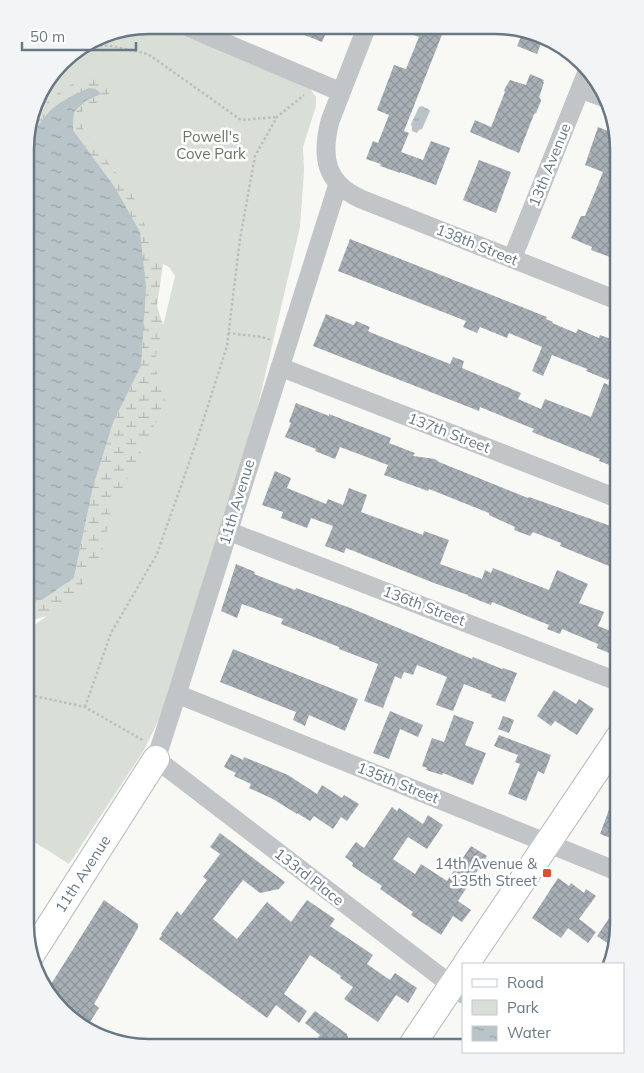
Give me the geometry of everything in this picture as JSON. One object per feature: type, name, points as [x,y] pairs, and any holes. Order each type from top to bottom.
[{"type":"street","points":[[204,34],[341,92]]},
{"type":"street","points":[[338,184],[326,159],[326,136],[364,34]]},
{"type":"street","name":"13th Avenue","points":[[512,259],[584,80]]},
{"type":"street","name":"138th Street","points":[[338,184],[349,194],[610,297]]},
{"type":"street","name":"11th Avenue","points":[[36,947],[158,753],[338,184]]},
{"type":"street","name":"137th Street","points":[[280,367],[610,495]]},
{"type":"street","name":"136th Street","points":[[228,531],[610,679]]},
{"type":"street","name":"135th Street","points":[[177,694],[610,868]]},
{"type":"street","points":[[467,963],[610,750]]},
{"type":"street","name":"133rd Place","points":[[158,753],[459,983]]},
{"type":"street","points":[[417,1039],[459,983]]},
{"type":"path","points":[[99,46],[111,46],[148,54],[241,120],[277,117]]},
{"type":"path","points":[[85,707],[111,633],[157,554],[227,346],[240,239],[254,156],[277,117],[318,82]]},
{"type":"path","points":[[228,333],[262,337],[287,344]]},
{"type":"path","points":[[34,696],[85,707],[138,738],[158,753]]},
{"type":"green space","name":"Powell's Cove Park","points":[[149,34],[178,34],[298,80],[309,87],[316,97],[316,106],[303,147],[304,171],[300,227],[250,439],[166,705],[144,750],[69,864],[34,842],[34,625],[74,596],[101,557],[111,510],[166,403],[154,364],[175,276],[169,267],[156,260],[148,251],[149,236],[133,195],[87,135],[83,127],[81,115],[83,111],[106,99],[109,93],[107,85],[97,79],[80,80],[61,91],[43,106],[58,79],[73,62],[91,49],[119,38]]},
{"type":"green space","points":[[86,70],[121,70],[165,250],[157,306],[170,346],[176,398],[133,515],[71,610],[34,619],[34,600],[42,600],[74,578],[93,487],[113,423],[141,366],[114,186],[73,130],[74,112],[86,101],[101,94],[48,113],[36,128],[43,105],[52,87]]},
{"type":"water","points":[[89,88],[96,89],[101,94],[86,101],[74,112],[73,130],[114,186],[140,232],[146,287],[141,366],[113,423],[93,487],[74,578],[42,600],[34,600],[34,149],[36,128],[48,113],[67,99]]},
{"type":"water","points":[[422,106],[430,111],[422,129],[417,133],[412,131],[411,124],[419,107]]},
{"type":"building","points":[[302,34],[326,34],[322,42]]},
{"type":"building","points":[[412,34],[442,34],[404,131],[409,133],[401,152],[423,160],[431,141],[450,148],[436,185],[380,166],[381,164],[366,159],[373,141],[378,143],[389,115],[377,110],[394,65],[406,69],[419,37]]},
{"type":"building","points":[[521,37],[541,44],[537,54],[517,46]]},
{"type":"building","points":[[530,74],[544,80],[544,82],[539,98],[541,101],[519,153],[470,132],[475,120],[491,127],[505,92],[504,90],[510,80],[526,85]]},
{"type":"building","points":[[598,127],[609,131],[610,257],[591,250],[592,247],[571,238],[581,216],[585,216],[603,172],[585,165]]},
{"type":"building","points":[[479,160],[511,172],[496,213],[463,200]]},
{"type":"building","points":[[350,239],[547,317],[546,319],[552,323],[576,333],[578,329],[599,338],[600,335],[610,339],[610,375],[608,380],[552,355],[543,376],[532,371],[542,347],[509,333],[507,338],[480,327],[477,333],[463,327],[466,321],[338,271]]},
{"type":"building","points":[[326,314],[353,325],[356,321],[370,327],[368,331],[372,333],[450,364],[453,357],[464,361],[462,368],[521,393],[518,399],[541,409],[545,399],[591,417],[604,383],[610,385],[610,465],[599,461],[600,459],[532,432],[534,429],[480,407],[479,411],[313,346]]},
{"type":"building","points":[[296,403],[391,438],[389,443],[415,453],[413,456],[435,459],[528,498],[610,526],[610,566],[560,546],[561,543],[533,532],[530,536],[514,530],[515,527],[489,515],[489,513],[429,489],[428,491],[384,475],[388,465],[340,447],[335,459],[315,451],[316,449],[285,437],[291,423],[289,422]]},
{"type":"building","points":[[275,471],[291,478],[287,488],[326,504],[328,499],[343,505],[349,488],[367,495],[361,512],[423,535],[424,531],[449,540],[440,564],[482,579],[485,570],[491,573],[493,568],[549,590],[557,570],[588,584],[579,603],[604,612],[598,626],[610,631],[610,653],[597,648],[598,644],[562,629],[560,634],[547,629],[549,625],[492,602],[491,605],[346,548],[344,553],[325,546],[333,526],[311,518],[307,528],[281,518],[283,512],[262,505]]},
{"type":"building","points":[[236,564],[255,572],[254,574],[353,609],[472,659],[473,657],[517,673],[505,702],[464,684],[453,711],[436,705],[447,677],[417,665],[413,675],[404,672],[401,679],[395,676],[383,708],[364,701],[378,664],[281,624],[283,619],[242,604],[237,618],[221,611]]},
{"type":"building","points":[[233,649],[358,699],[345,731],[309,715],[305,726],[293,720],[296,712],[220,682]]},
{"type":"building","points":[[554,690],[576,704],[579,699],[594,709],[577,735],[555,721],[551,726],[537,716]]},
{"type":"building","points":[[390,711],[423,725],[418,737],[400,729],[389,759],[373,753]]},
{"type":"building","points":[[454,715],[474,722],[465,745],[486,753],[473,785],[443,773],[442,775],[426,770],[427,768],[422,766],[432,738],[444,742]]},
{"type":"building","points":[[503,716],[514,720],[509,733],[498,729]]},
{"type":"building","points":[[499,735],[551,755],[544,774],[538,771],[526,801],[508,794],[520,764],[515,762],[518,755],[494,746]]},
{"type":"building","points":[[231,754],[243,760],[244,757],[288,775],[317,794],[322,785],[342,798],[344,795],[359,804],[347,821],[341,817],[333,829],[314,816],[310,821],[273,799],[249,788],[251,784],[234,776],[236,773],[224,767]]},
{"type":"building","points":[[392,807],[397,811],[399,808],[423,824],[428,815],[443,825],[427,849],[408,837],[393,859],[415,874],[421,864],[447,881],[471,846],[487,856],[458,901],[471,910],[462,922],[453,916],[441,935],[411,915],[413,912],[380,889],[382,886],[352,866],[353,863],[345,857],[356,842],[364,848]]},
{"type":"building","points":[[610,807],[610,838],[600,834]]},
{"type":"building","points":[[220,833],[285,882],[279,889],[260,893],[243,880],[213,919],[237,939],[267,902],[291,922],[307,900],[335,919],[330,926],[373,955],[367,964],[390,980],[395,973],[417,988],[408,1003],[396,995],[378,1022],[344,999],[353,987],[340,978],[341,976],[310,955],[284,994],[307,1011],[299,1023],[276,1005],[267,1018],[159,939],[177,911],[181,915],[207,880],[203,877],[220,854],[210,847]]},
{"type":"building","points":[[558,878],[569,886],[571,883],[584,893],[586,889],[596,896],[579,919],[596,932],[588,943],[568,928],[561,938],[532,918]]},
{"type":"building","points":[[104,900],[138,924],[138,928],[94,1004],[99,1008],[89,1023],[68,1005],[51,984]]},
{"type":"building","points":[[610,917],[608,944],[597,936]]},
{"type":"building","points":[[315,1011],[347,1034],[349,1039],[317,1039],[320,1035],[305,1023]]},
{"type":"place","name":"14th Avenue & 135th Street","points":[[547,873]]}]
